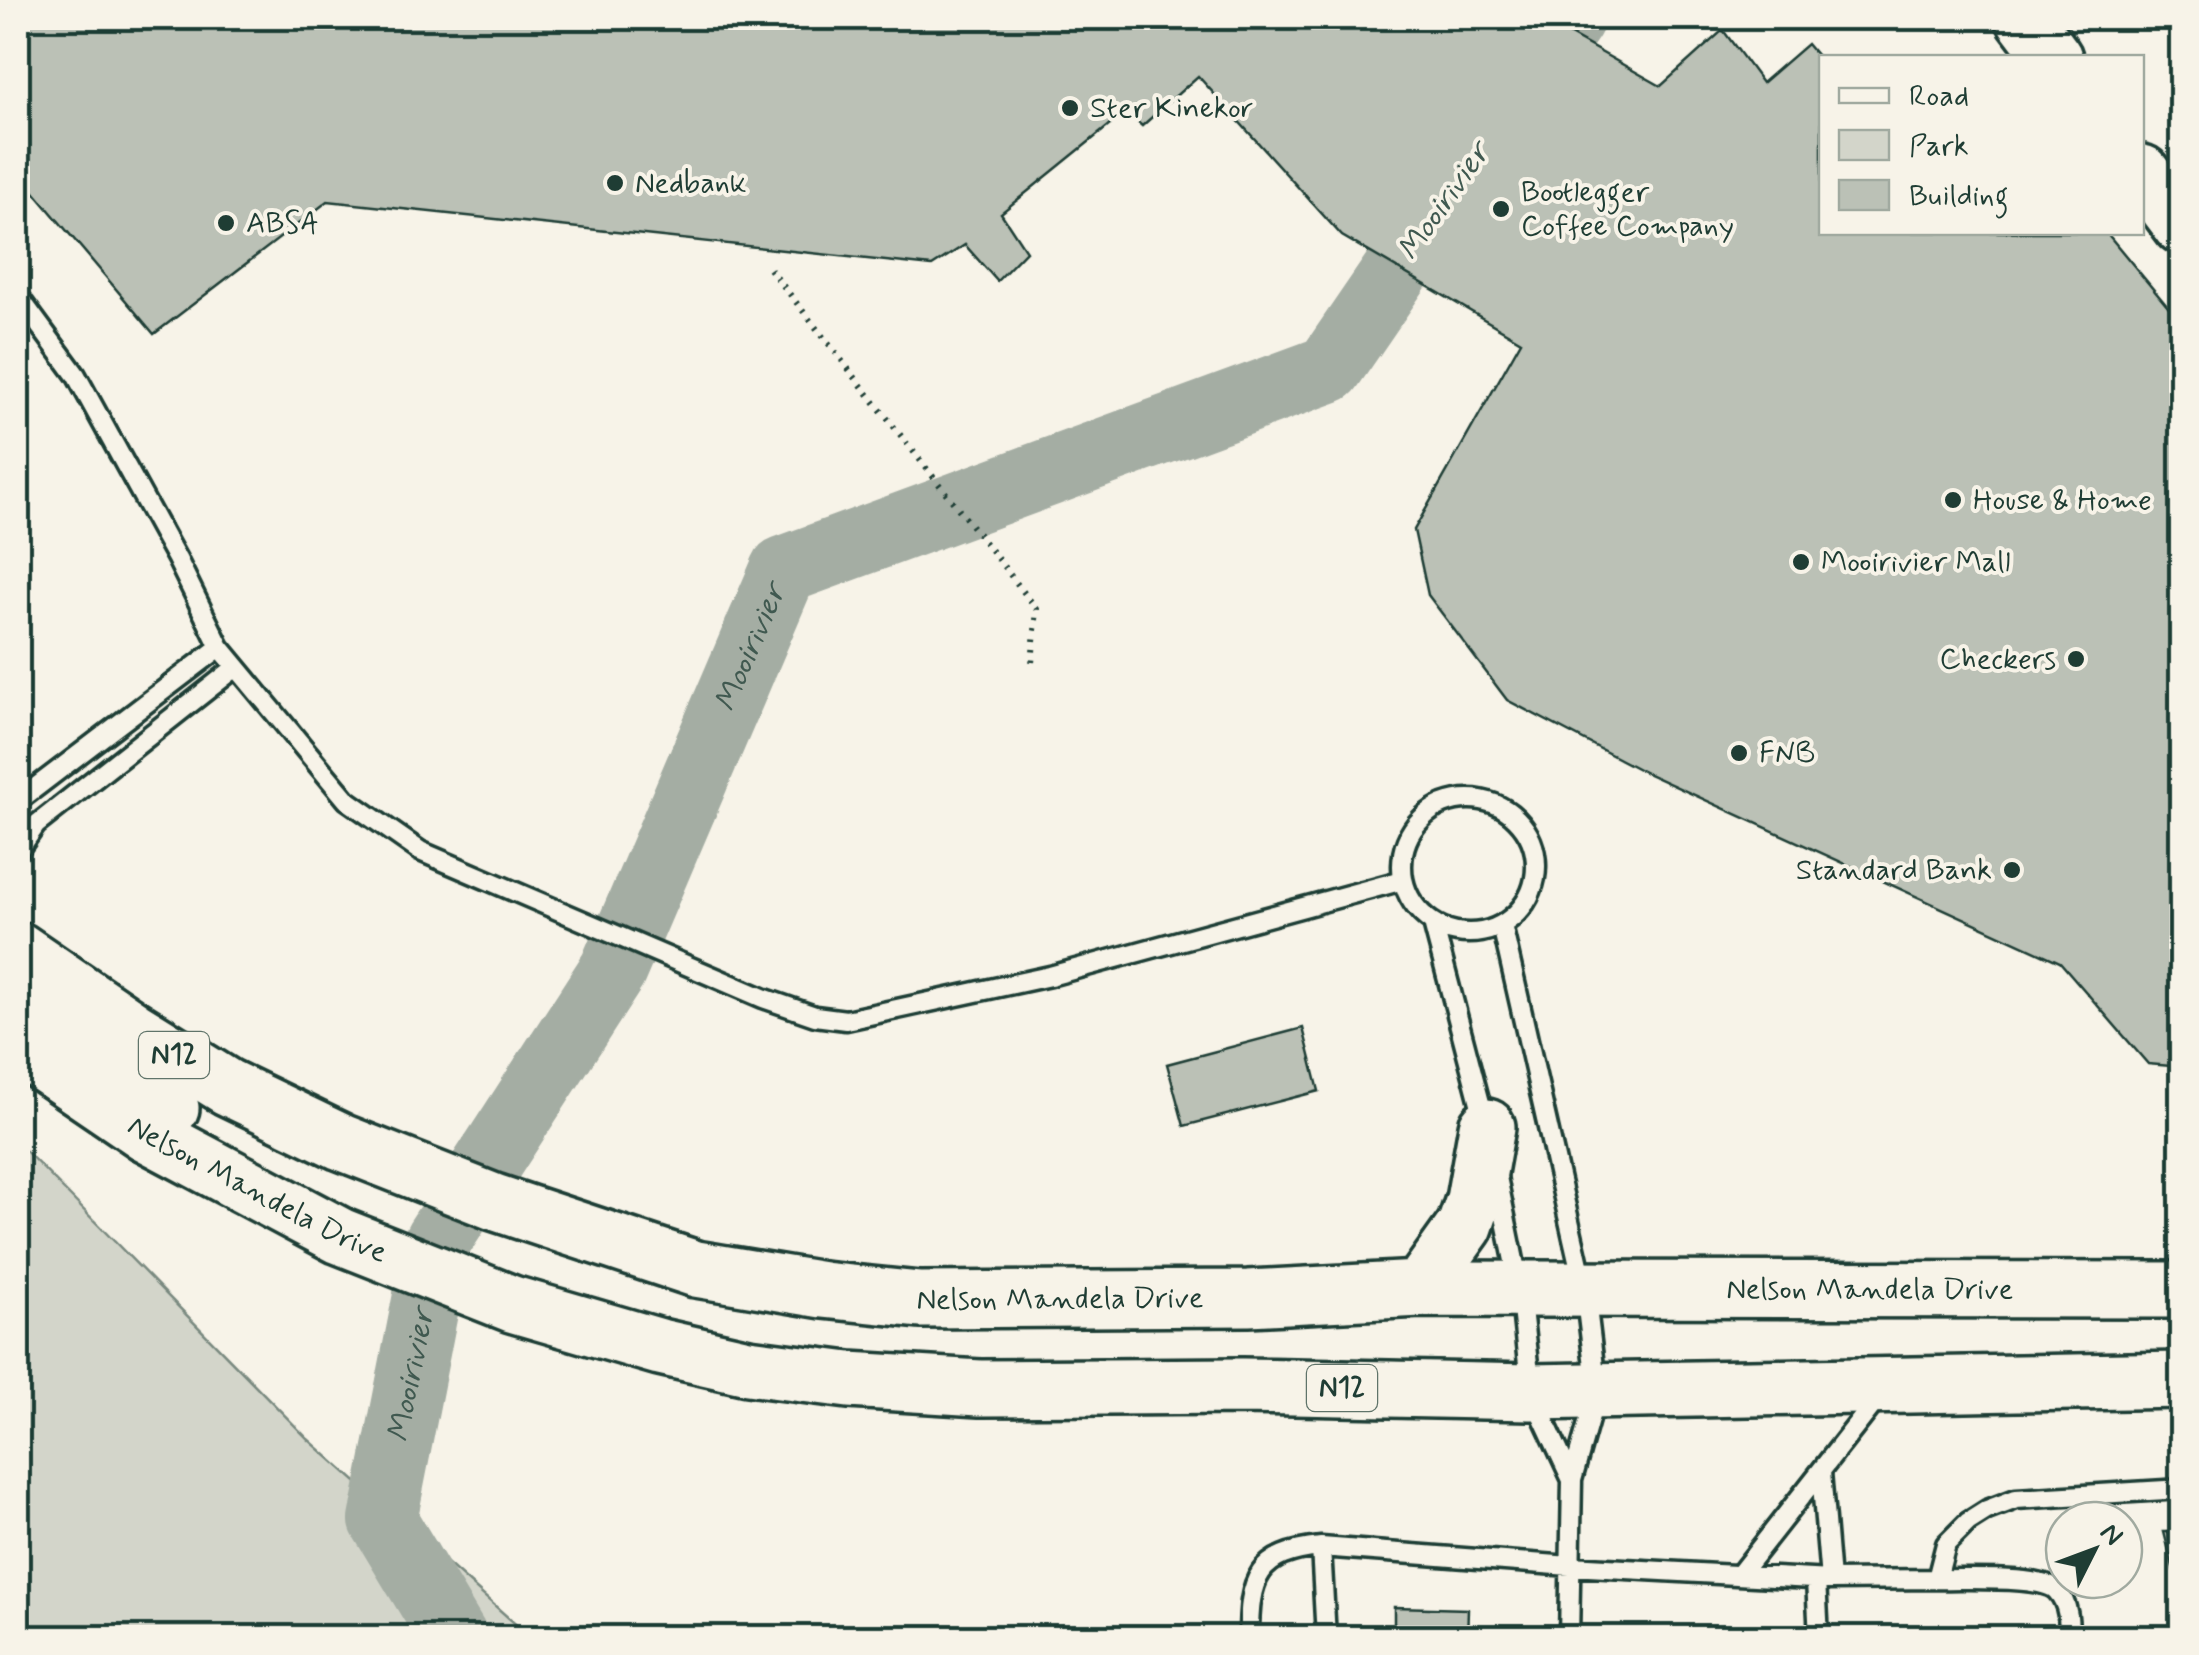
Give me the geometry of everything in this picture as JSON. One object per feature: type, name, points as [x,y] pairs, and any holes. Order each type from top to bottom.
[{"type":"main road","points":[[2024,18],[2052,55]]},
{"type":"main road","points":[[2144,176],[2182,226]]},
{"type":"main road","name":"Nelson Mandela Drive","points":[[18,950],[227,1087],[341,1142],[494,1202],[696,1269],[823,1290],[920,1300],[1248,1298],[1420,1288],[2182,1290]]},
{"type":"main road","points":[[18,993],[318,1224]]},
{"type":"main road","name":"Nelson Mandela Drive","points":[[18,1046],[146,1132],[318,1224],[512,1304],[748,1367],[849,1380],[980,1388],[1242,1386],[1597,1392],[2182,1380]]},
{"type":"main road","points":[[1420,1288],[1465,1226],[1474,1200],[1487,1127]]},
{"type":"lane","points":[[18,296],[76,375],[177,559],[220,647],[347,800],[420,851],[763,998],[815,1016],[846,1020],[1050,976],[1402,880]]},
{"type":"lane","points":[[18,800],[220,647]]},
{"type":"lane","points":[[18,851],[36,825],[235,668]]},
{"type":"lane","points":[[1434,924],[1468,934],[1502,924],[1520,910],[1531,892],[1536,870],[1534,848],[1524,827],[1507,810],[1487,800],[1464,798],[1441,804],[1422,816],[1408,835],[1402,880],[1409,897],[1434,924],[1487,1127],[1520,1290],[1531,1392],[1572,1480]]},
{"type":"lane","points":[[1502,924],[1585,1291],[1597,1392],[1572,1480],[1569,1638]]},
{"type":"lane","points":[[1739,1575],[1887,1385]]},
{"type":"lane","points":[[1819,1638],[1823,1580],[1821,1472]]},
{"type":"lane","points":[[1938,1579],[1946,1544],[1986,1510],[2016,1500],[2182,1489]]},
{"type":"lane","points":[[1322,1547],[1326,1638]]},
{"type":"lane","points":[[1249,1638],[1254,1580],[1274,1559],[1298,1549],[1322,1547],[1823,1580],[2036,1582],[2053,1587],[2061,1596],[2069,1617],[2069,1638]]},
{"type":"path","points":[[770,270],[1037,609],[1032,663]]},
{"type":"green space","points":[[18,1143],[308,1439],[530,1637],[18,1637]]},
{"type":"building","name":"Mooirivier Mall","points":[[18,18],[1540,18],[1661,86],[1723,30],[1762,83],[1807,44],[1819,58],[1819,235],[2108,235],[2182,324],[2182,1067],[2148,1064],[2060,962],[1646,773],[1507,700],[1428,595],[1414,530],[1521,341],[1342,236],[1198,76],[1142,126],[1126,112],[1001,213],[1026,251],[997,281],[965,245],[932,266],[328,201],[154,334],[18,173]]},
{"type":"building","points":[[1303,1028],[1319,1091],[1184,1126],[1167,1064]]},
{"type":"building","points":[[2164,1532],[2182,1532],[2182,1602]]},
{"type":"building","points":[[1394,1607],[1468,1609],[1467,1638],[1394,1638]]},
{"type":"building","points":[[1628,1631],[1811,1634],[1811,1638],[1628,1638]]},
{"type":"waterway","name":"Mooirivier","points":[[1509,108],[1571,18]]},
{"type":"waterway","name":"Mooirivier","points":[[454,1638],[383,1520],[438,1240],[613,970],[784,570],[1329,369],[1451,191]]},
{"type":"place","name":"Ster Kinekor","points":[[1070,108]]},
{"type":"place","name":"Nedbank","points":[[615,183]]},
{"type":"place","name":"Bootlegger Coffee Company","points":[[1501,209]]},
{"type":"place","name":"ABSA","points":[[226,223]]},
{"type":"place","name":"House & Home","points":[[1953,500]]},
{"type":"place","name":"Mooirivier Mall","points":[[1801,562]]},
{"type":"place","name":"Checkers","points":[[2076,659]]},
{"type":"place","name":"FNB","points":[[1739,753]]},
{"type":"place","name":"Standard Bank","points":[[2012,870]]}]
